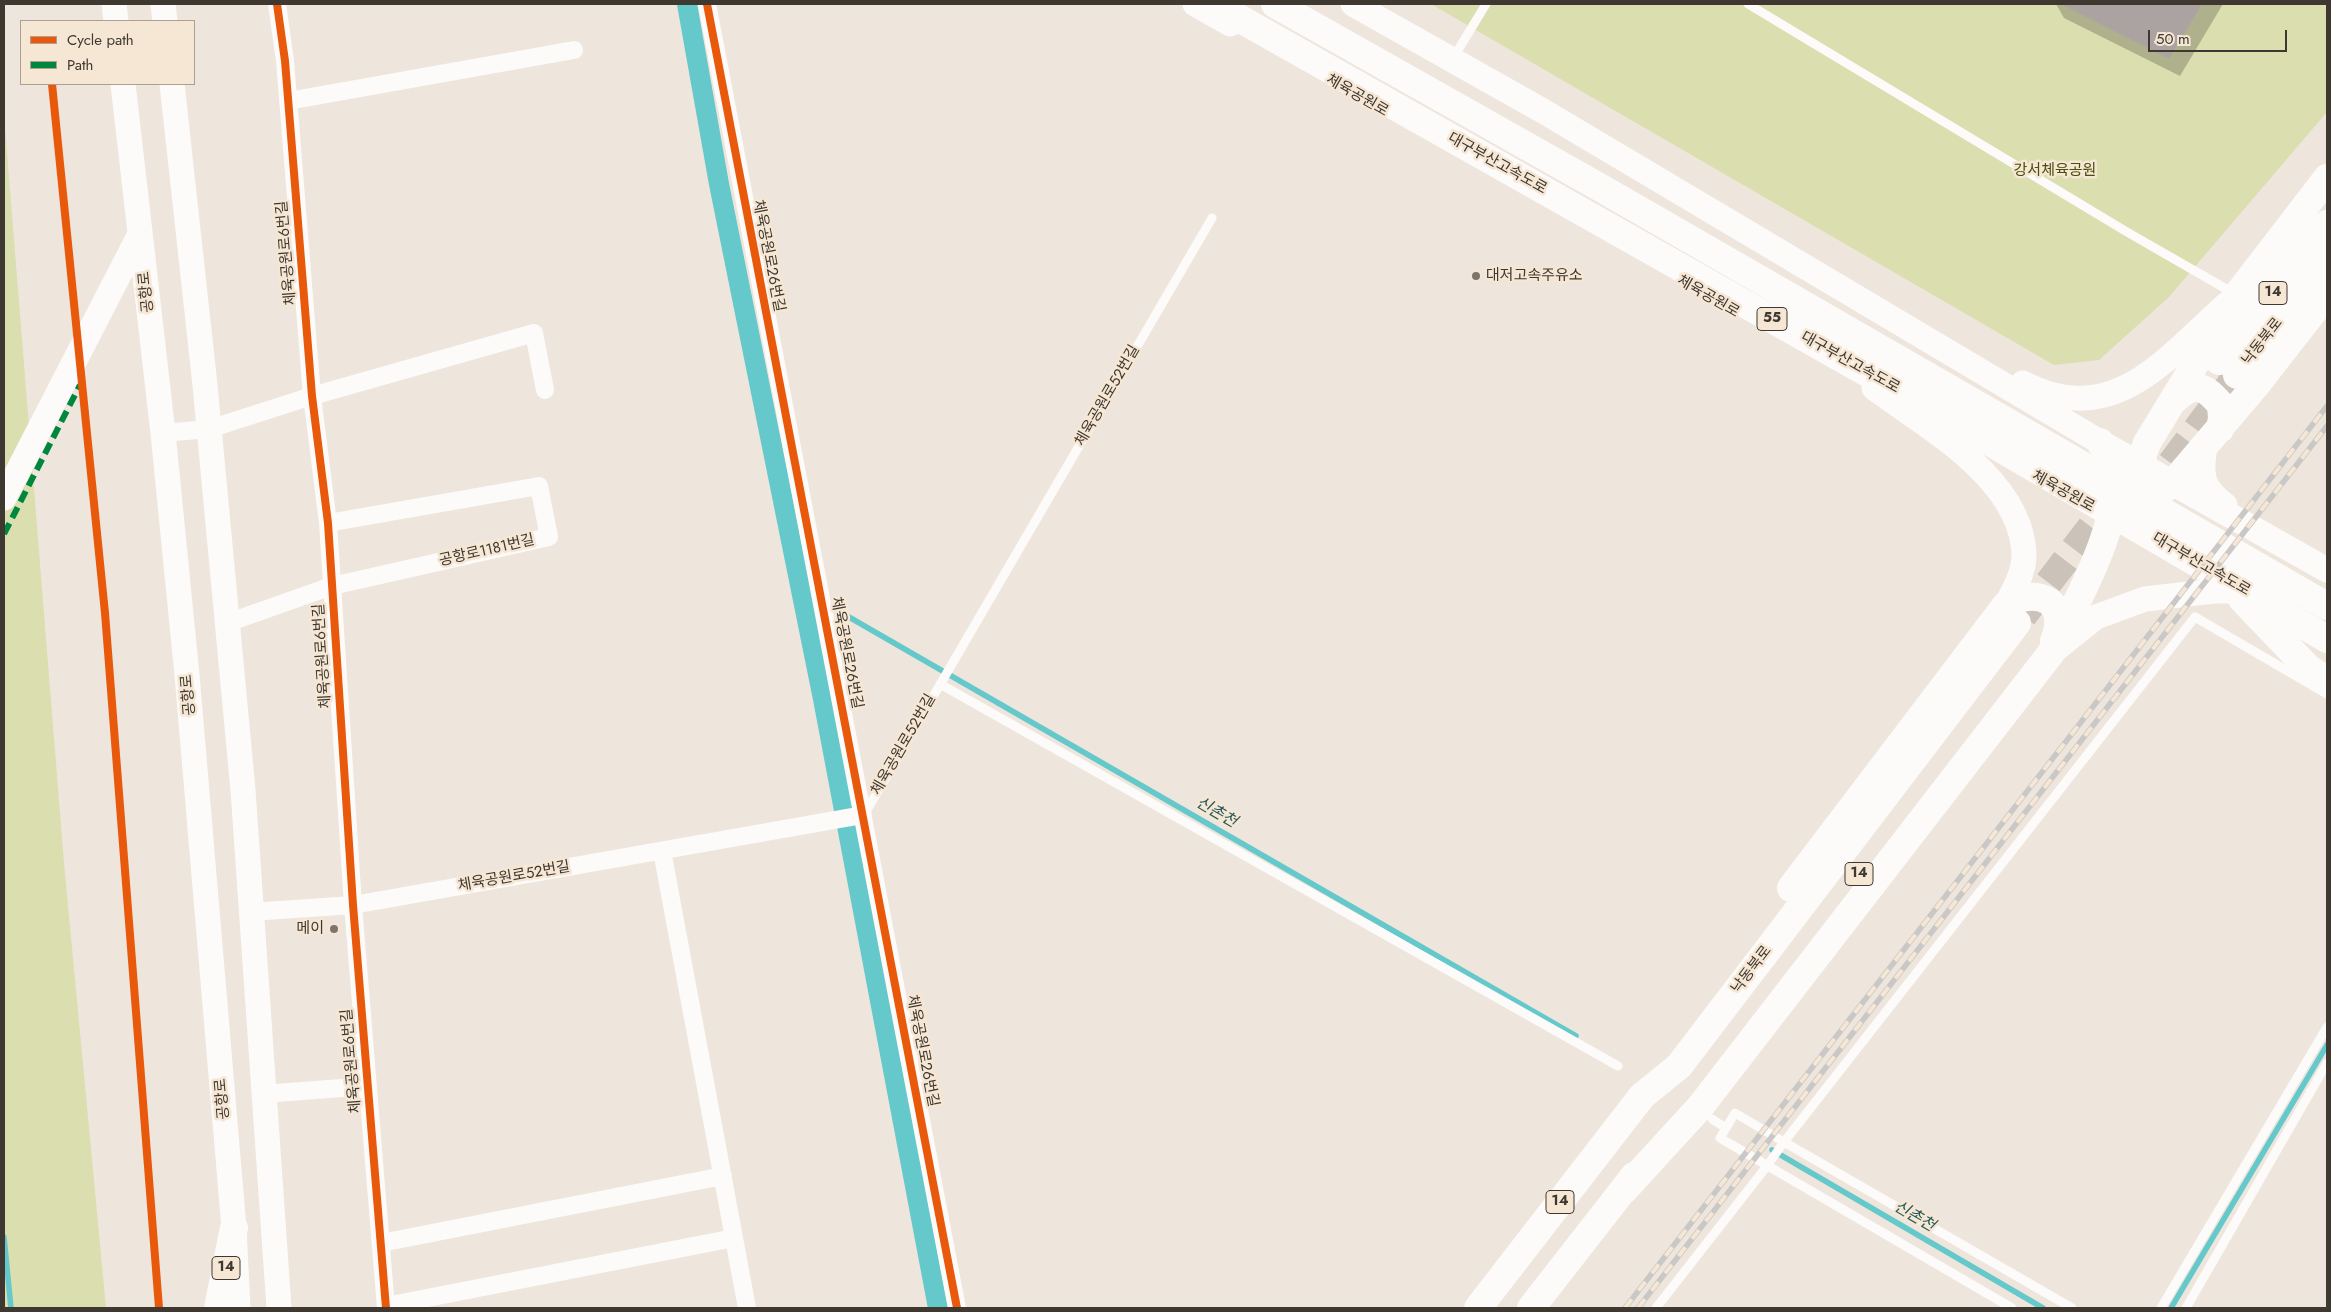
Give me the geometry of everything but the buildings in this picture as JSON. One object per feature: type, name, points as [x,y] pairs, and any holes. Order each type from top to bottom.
[{"type":"main road","points":[[114,4],[116,20]]},
{"type":"main road","points":[[163,4],[165,20]]},
{"type":"main road","name":"체육공원로","points":[[1195,4],[1815,358],[1872,386],[2072,496]]},
{"type":"main road","name":"대구부산고속도로","points":[[1214,4],[1988,441],[2327,639]]},
{"type":"main road","name":"대구부산고속도로","points":[[1275,4],[1636,208],[2327,606]]},
{"type":"main road","points":[[1353,4],[1543,111],[2100,442],[2258,529],[2327,570]]},
{"type":"main road","name":"공항로","points":[[123,85],[163,433],[187,675],[234,1228],[238,1308]]},
{"type":"main road","points":[[172,85],[209,428],[243,790],[279,1308]]},
{"type":"main road","points":[[1858,298],[1902,315],[2034,388],[2063,398],[2086,399],[2111,394],[2140,379],[2237,295],[2327,178]]},
{"type":"main road","name":"낙동북로","points":[[2230,366],[2327,224]]},
{"type":"main road","points":[[4,498],[140,234]]},
{"type":"main road","name":"낙동북로","points":[[2230,366],[2327,261]]},
{"type":"main road","points":[[2172,402],[2230,366],[2327,294]]},
{"type":"main road","points":[[2120,508],[2155,495],[2173,482],[2212,438],[2230,366],[2237,295]]},
{"type":"main road","points":[[1872,386],[1948,442],[1982,470],[2011,509],[2020,530],[2024,555],[2012,614]]},
{"type":"main road","points":[[1624,1190],[1700,1107],[2046,645],[2084,587],[2120,508],[2136,491],[2139,464],[2147,443],[2172,402],[2185,390],[2194,387],[2203,389],[2221,405],[2222,418],[2201,466],[2203,479],[2210,495],[2258,529],[2327,564]]},
{"type":"main road","points":[[2100,442],[2113,465],[2114,489],[2120,508]]},
{"type":"main road","points":[[2072,496],[2120,508],[2141,516],[2151,533],[2177,556],[2327,646]]},
{"type":"main road","points":[[2046,645],[2096,617],[2145,599],[2214,591],[2234,591],[2308,668],[2327,680]]},
{"type":"main road","points":[[1642,1096],[1700,1008],[2012,614],[2017,597],[2030,595],[2048,600],[2055,608],[2058,624],[2046,645]]},
{"type":"main road","name":"낙동북로","points":[[1478,1308],[1642,1096],[1678,1066],[2012,614]]},
{"type":"main road","name":"낙동북로","points":[[1530,1308],[1624,1190],[1678,1110],[2046,645]]},
{"type":"main road","name":"14","points":[[218,1308],[234,1228]]},
{"type":"street","name":"체육공원로6번길","points":[[277,4],[288,101],[312,396],[328,523],[353,905],[386,1307],[734,1238]]},
{"type":"street","name":"체육공원로26번길","points":[[708,4],[756,267],[864,815],[957,1308]]},
{"type":"street","points":[[288,101],[574,50]]},
{"type":"street","points":[[163,433],[209,428],[312,396],[534,333],[545,390]]},
{"type":"street","name":"공항로1181번길","points":[[227,623],[332,586],[549,537],[539,486],[328,523]]},
{"type":"street","name":"체육공원로52번길","points":[[251,912],[353,905],[864,815]]},
{"type":"street","points":[[662,851],[723,1176],[734,1238],[743,1307]]},
{"type":"street","points":[[263,1094],[368,1086]]},
{"type":"street","points":[[381,1243],[723,1176]]},
{"type":"lane","points":[[1452,60],[1486,4]]},
{"type":"lane","points":[[1748,4],[2237,295]]},
{"type":"lane","name":"체육공원로52번길","points":[[864,815],[1212,218]]},
{"type":"lane","points":[[1656,1308],[2195,617],[2327,694]]},
{"type":"lane","points":[[940,684],[1618,1066]]},
{"type":"lane","points":[[2161,1308],[2327,1027]]},
{"type":"lane","points":[[2186,1308],[2327,1062]]},
{"type":"lane","points":[[2012,1308],[1720,1138],[1735,1114],[2072,1308]]},
{"type":"lane","points":[[1712,1119],[1726,1128]]},
{"type":"green space","name":"강서체육공원","points":[[1431,4],[2327,4],[2327,112],[2169,297],[2099,360],[2054,365]]},
{"type":"green space","points":[[4,115],[64,863],[106,1308],[4,1308]]},
{"type":"waterway","points":[[687,4],[719,184],[823,699],[938,1308]]},
{"type":"waterway","name":"신촌천","points":[[801,589],[812,596]]},
{"type":"waterway","name":"신촌천","points":[[842,613],[1576,1036]]},
{"type":"waterway","points":[[2171,1308],[2327,1045]]},
{"type":"waterway","name":"신촌천","points":[[1772,1150],[2043,1308]]},
{"type":"waterway","points":[[4,1237],[11,1308]]},
{"type":"tunnel","points":[[2146,497],[2237,375]]},
{"type":"tunnel","points":[[2023,616],[2117,493]]},
{"type":"railway","points":[[1625,1308],[2327,406]]},
{"type":"railway","points":[[1638,1308],[2327,426]]},
{"type":"marked path","points":[[4,534],[80,385]]},
{"type":"cycle path","points":[[277,4],[285,61],[312,396],[328,523],[353,905],[386,1308]]},
{"type":"cycle path","points":[[707,4],[957,1308]]},
{"type":"cycle path","points":[[52,85],[105,613],[159,1308]]},
{"type":"place","name":"대저고속주유소","points":[[1476,276]]},
{"type":"place","name":"메이","points":[[334,929]]}]
